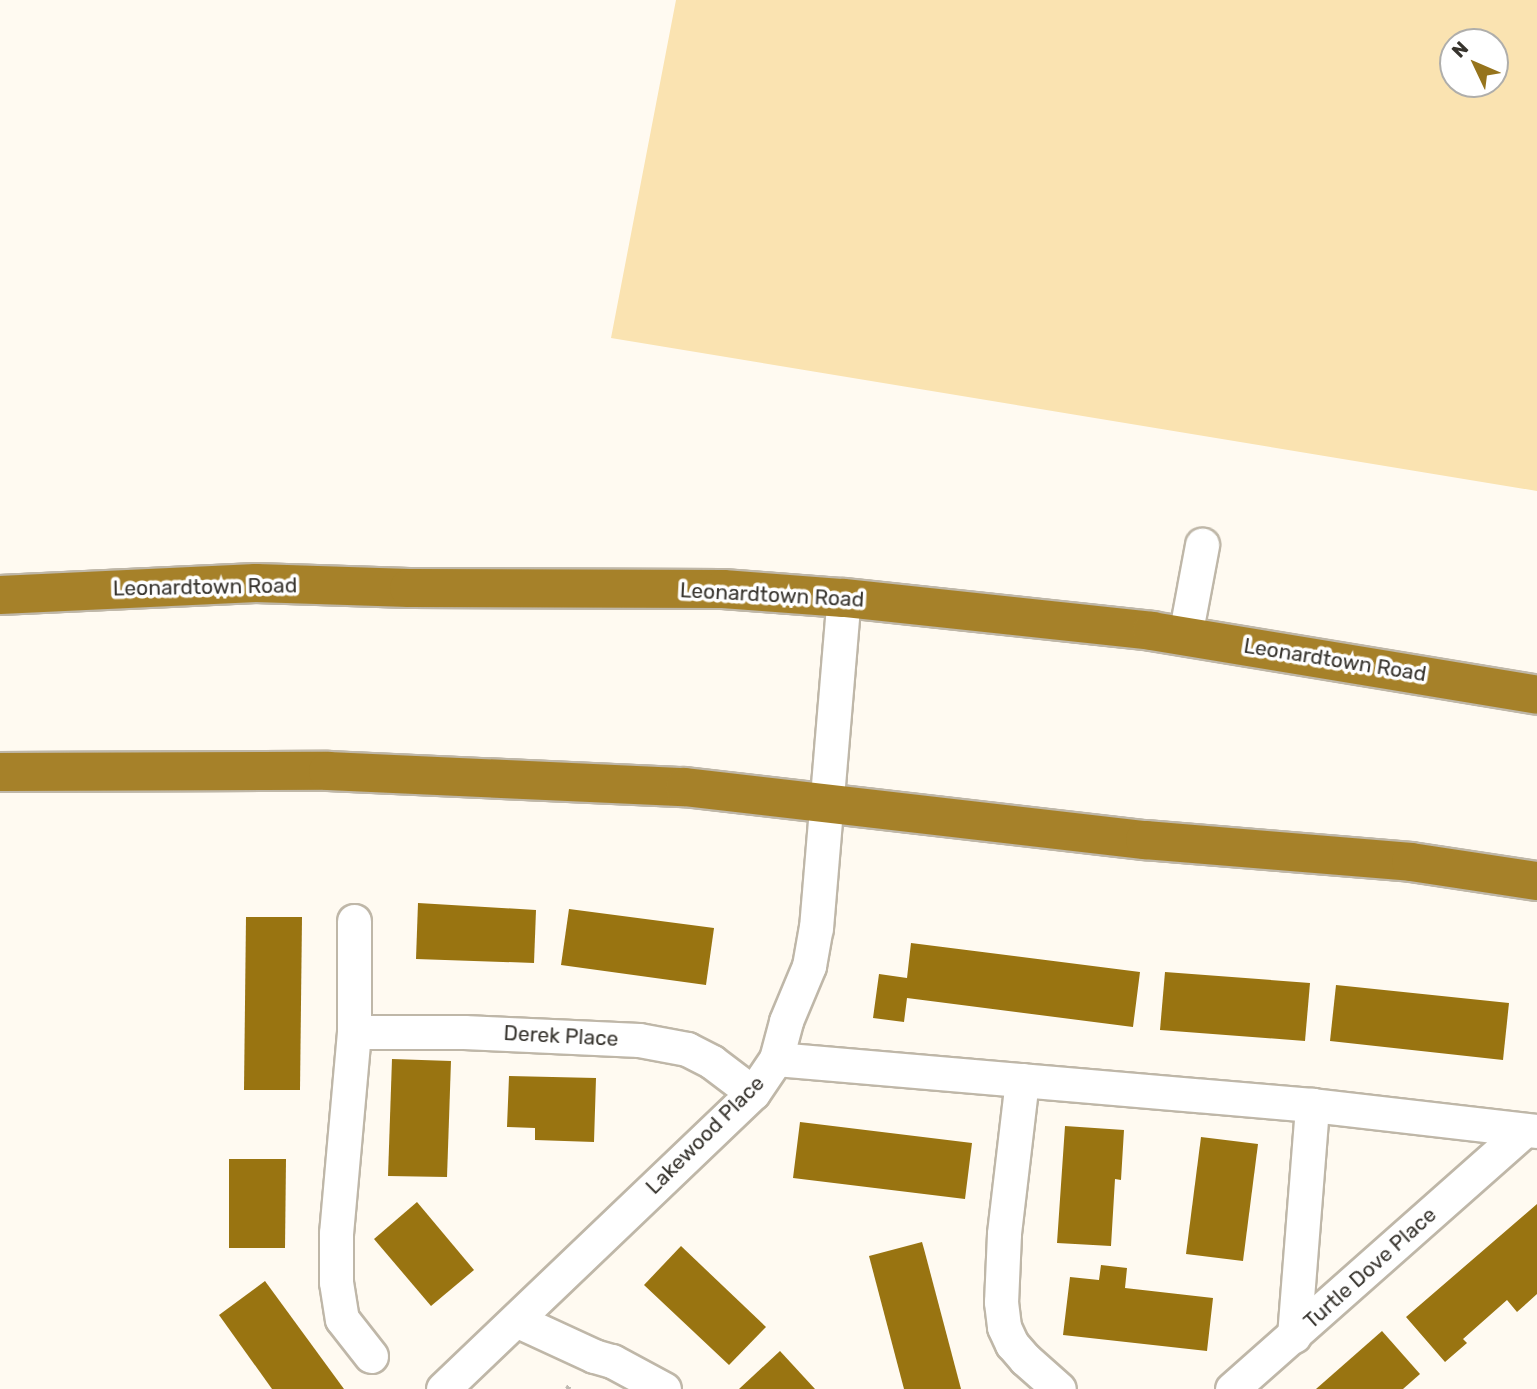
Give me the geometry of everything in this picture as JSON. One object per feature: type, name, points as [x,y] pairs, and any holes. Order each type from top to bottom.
[{"type":"highway","name":"Leonardtown Road","points":[[0,595],[256,583],[409,588],[723,589],[844,598],[1185,636],[1537,695]]},
{"type":"highway","points":[[0,772],[157,769],[356,772],[685,787],[1145,840],[1411,862],[1537,881]]},
{"type":"street","points":[[1185,636],[1202,545]]},
{"type":"street","name":"Lakewood Place","points":[[443,1389],[753,1093],[776,1059],[786,1021],[809,966],[820,890],[844,598]]},
{"type":"street","points":[[354,922],[354,1032],[336,1233],[336,1282],[342,1319],[371,1356]]},
{"type":"street","name":"Derek Place","points":[[354,1032],[464,1032],[639,1040],[687,1049],[712,1062],[753,1093]]},
{"type":"street","name":"Turtle Dove Place","points":[[776,1059],[1312,1105],[1531,1131]]},
{"type":"street","points":[[1022,1080],[1004,1234],[1002,1314],[1012,1344],[1059,1389]]},
{"type":"street","name":"Turtle Dove Place","points":[[1294,1336],[1312,1105]]},
{"type":"street","name":"Turtle Dove Place","points":[[1294,1336],[1531,1131]]},
{"type":"street","points":[[516,1320],[594,1356],[612,1361],[664,1389]]},
{"type":"street","points":[[1232,1389],[1294,1336]]},
{"type":"shaded area","points":[[676,0],[1537,0],[1537,491],[611,338]]},
{"type":"building","points":[[418,903],[536,910],[534,963],[416,959]]},
{"type":"building","points":[[569,909],[714,928],[706,985],[561,965]]},
{"type":"building","points":[[246,917],[302,917],[300,1090],[244,1090]]},
{"type":"building","points":[[911,943],[1140,972],[1133,1027],[907,998],[904,1022],[873,1018],[879,974],[907,978]]},
{"type":"building","points":[[1165,972],[1310,983],[1305,1041],[1160,1030]]},
{"type":"building","points":[[1336,985],[1509,1003],[1503,1060],[1330,1041]]},
{"type":"building","points":[[392,1059],[451,1061],[447,1177],[388,1176]]},
{"type":"building","points":[[509,1076],[596,1078],[594,1142],[535,1140],[535,1128],[507,1127]]},
{"type":"building","points":[[800,1122],[972,1143],[965,1199],[793,1178]]},
{"type":"building","points":[[1065,1126],[1124,1130],[1121,1180],[1115,1179],[1111,1246],[1057,1243]]},
{"type":"building","points":[[1201,1137],[1258,1144],[1243,1261],[1186,1254]]},
{"type":"building","points":[[229,1159],[286,1159],[285,1248],[229,1248]]},
{"type":"building","points":[[417,1202],[474,1270],[431,1306],[374,1239]]},
{"type":"building","points":[[1537,1204],[1537,1294],[1517,1312],[1507,1300],[1463,1339],[1467,1343],[1445,1362],[1406,1317]]},
{"type":"building","points":[[922,1242],[961,1389],[904,1389],[869,1256]]},
{"type":"building","points":[[681,1246],[766,1327],[729,1365],[644,1285]]},
{"type":"building","points":[[1101,1265],[1127,1268],[1125,1288],[1213,1298],[1207,1351],[1063,1335],[1070,1277],[1099,1280]]},
{"type":"building","points":[[265,1281],[344,1389],[272,1389],[219,1315]]},
{"type":"building","points":[[1382,1331],[1420,1374],[1403,1389],[1316,1389]]},
{"type":"building","points":[[780,1351],[815,1389],[739,1389]]}]
